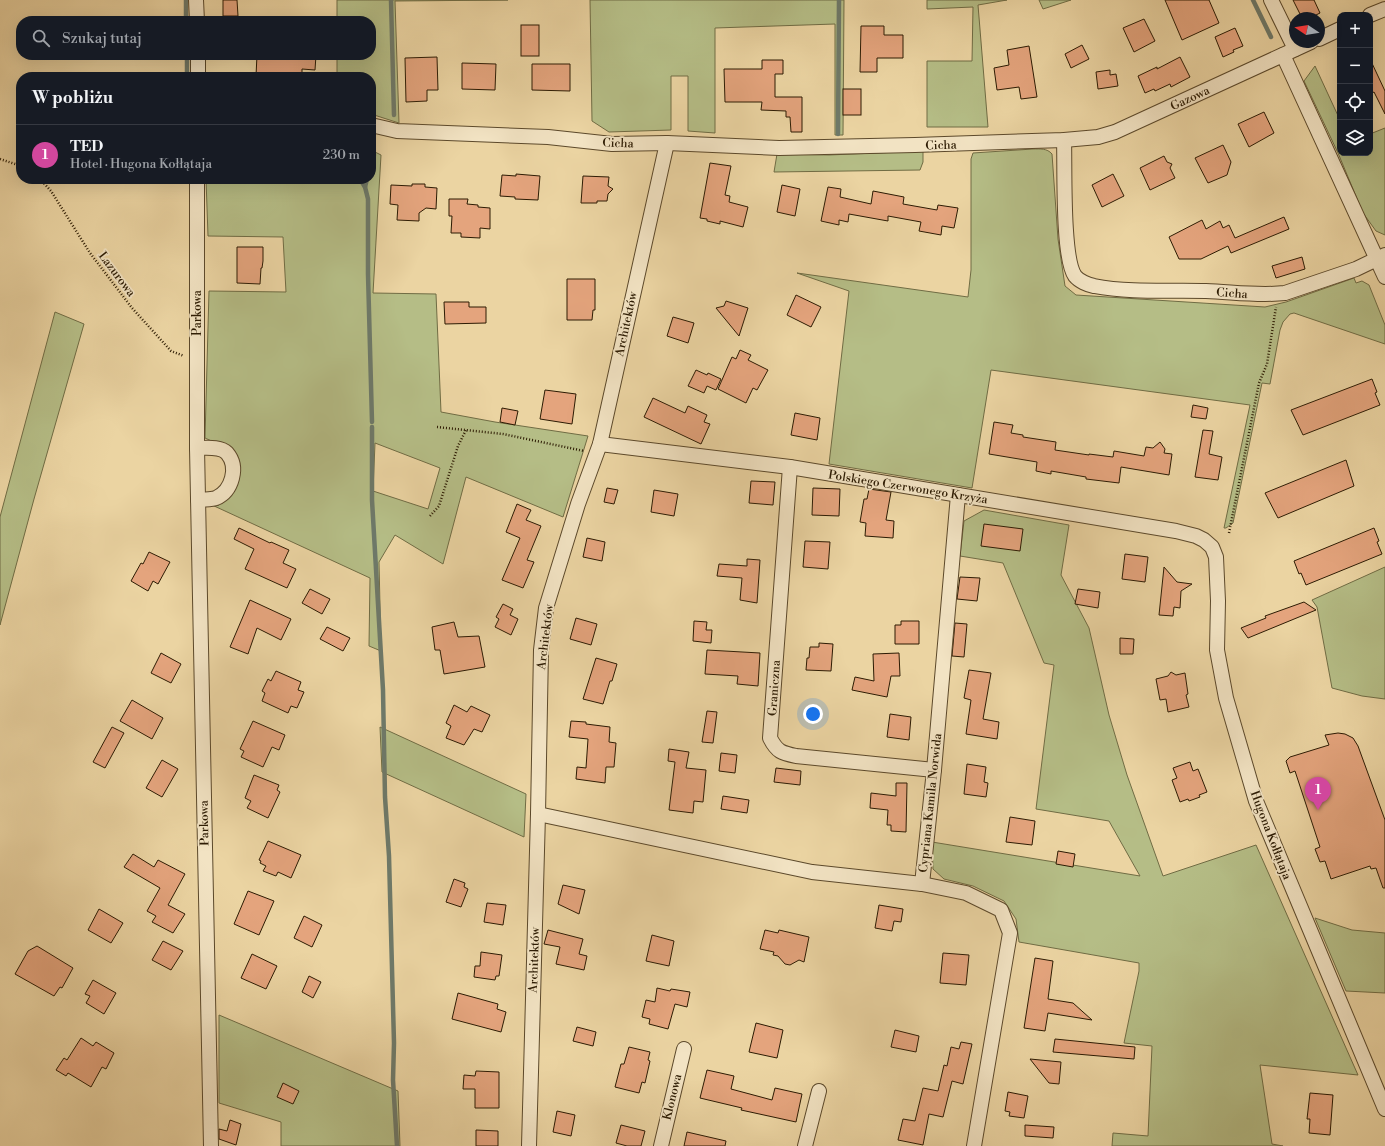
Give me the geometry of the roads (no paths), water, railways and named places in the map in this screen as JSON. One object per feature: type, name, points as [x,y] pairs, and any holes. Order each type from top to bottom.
[{"type":"street","points":[[196,0],[197,16]]},
{"type":"street","points":[[1271,0],[1289,52],[1381,257],[1385,277]]},
{"type":"street","points":[[1373,15],[1385,9]]},
{"type":"street","points":[[1325,36],[1337,30]]},
{"type":"street","name":"Gazowa","points":[[1064,140],[1098,137],[1114,132],[1298,48]]},
{"type":"street","points":[[198,60],[198,72]]},
{"type":"street","name":"Cicha","points":[[376,126],[397,131],[548,137],[612,144],[668,143],[778,148],[1064,140],[1069,261],[1075,276],[1092,286],[1128,290],[1285,293],[1356,269],[1381,257]]},
{"type":"street","name":"Architektów","points":[[529,1146],[541,650],[546,608],[578,504],[598,449],[668,143]]},
{"type":"street","name":"Parkowa","points":[[197,184],[197,448],[211,1146]]},
{"type":"street","points":[[197,448],[219,449],[226,453],[234,470],[231,482],[226,492],[216,498],[198,500]]},
{"type":"street","name":"Polskiego Czerwonego Krzyża","points":[[598,449],[790,467],[1176,531],[1196,536],[1204,540],[1212,547]]},
{"type":"street","name":"Graniczna","points":[[790,467],[770,738],[781,752],[796,756],[934,770]]},
{"type":"street","name":"Cypriana Kamila Norwida","points":[[958,495],[934,770],[922,884],[966,893],[1001,910],[1010,932],[974,1146]]},
{"type":"street","name":"Hugona Kołłątaja","points":[[1212,547],[1216,557],[1218,601],[1217,650],[1226,698],[1256,801],[1385,1109]]},
{"type":"street","points":[[538,814],[812,872],[922,884]]},
{"type":"street","name":"Klonowa","points":[[660,1146],[684,1049]]},
{"type":"street","points":[[805,1146],[819,1091]]},
{"type":"waterway","points":[[186,0],[186,16]]},
{"type":"waterway","points":[[391,0],[394,115]]},
{"type":"waterway","points":[[838,134],[839,0]]},
{"type":"waterway","points":[[1253,0],[1271,37]]},
{"type":"waterway","points":[[187,60],[187,72]]},
{"type":"waterway","points":[[363,184],[368,199],[368,274],[372,422]]},
{"type":"waterway","points":[[372,427],[372,500],[383,690],[385,797],[389,856],[394,1043],[393,1080],[397,1146]]},
{"type":"place","name":"TED","points":[[1318,810]]}]
